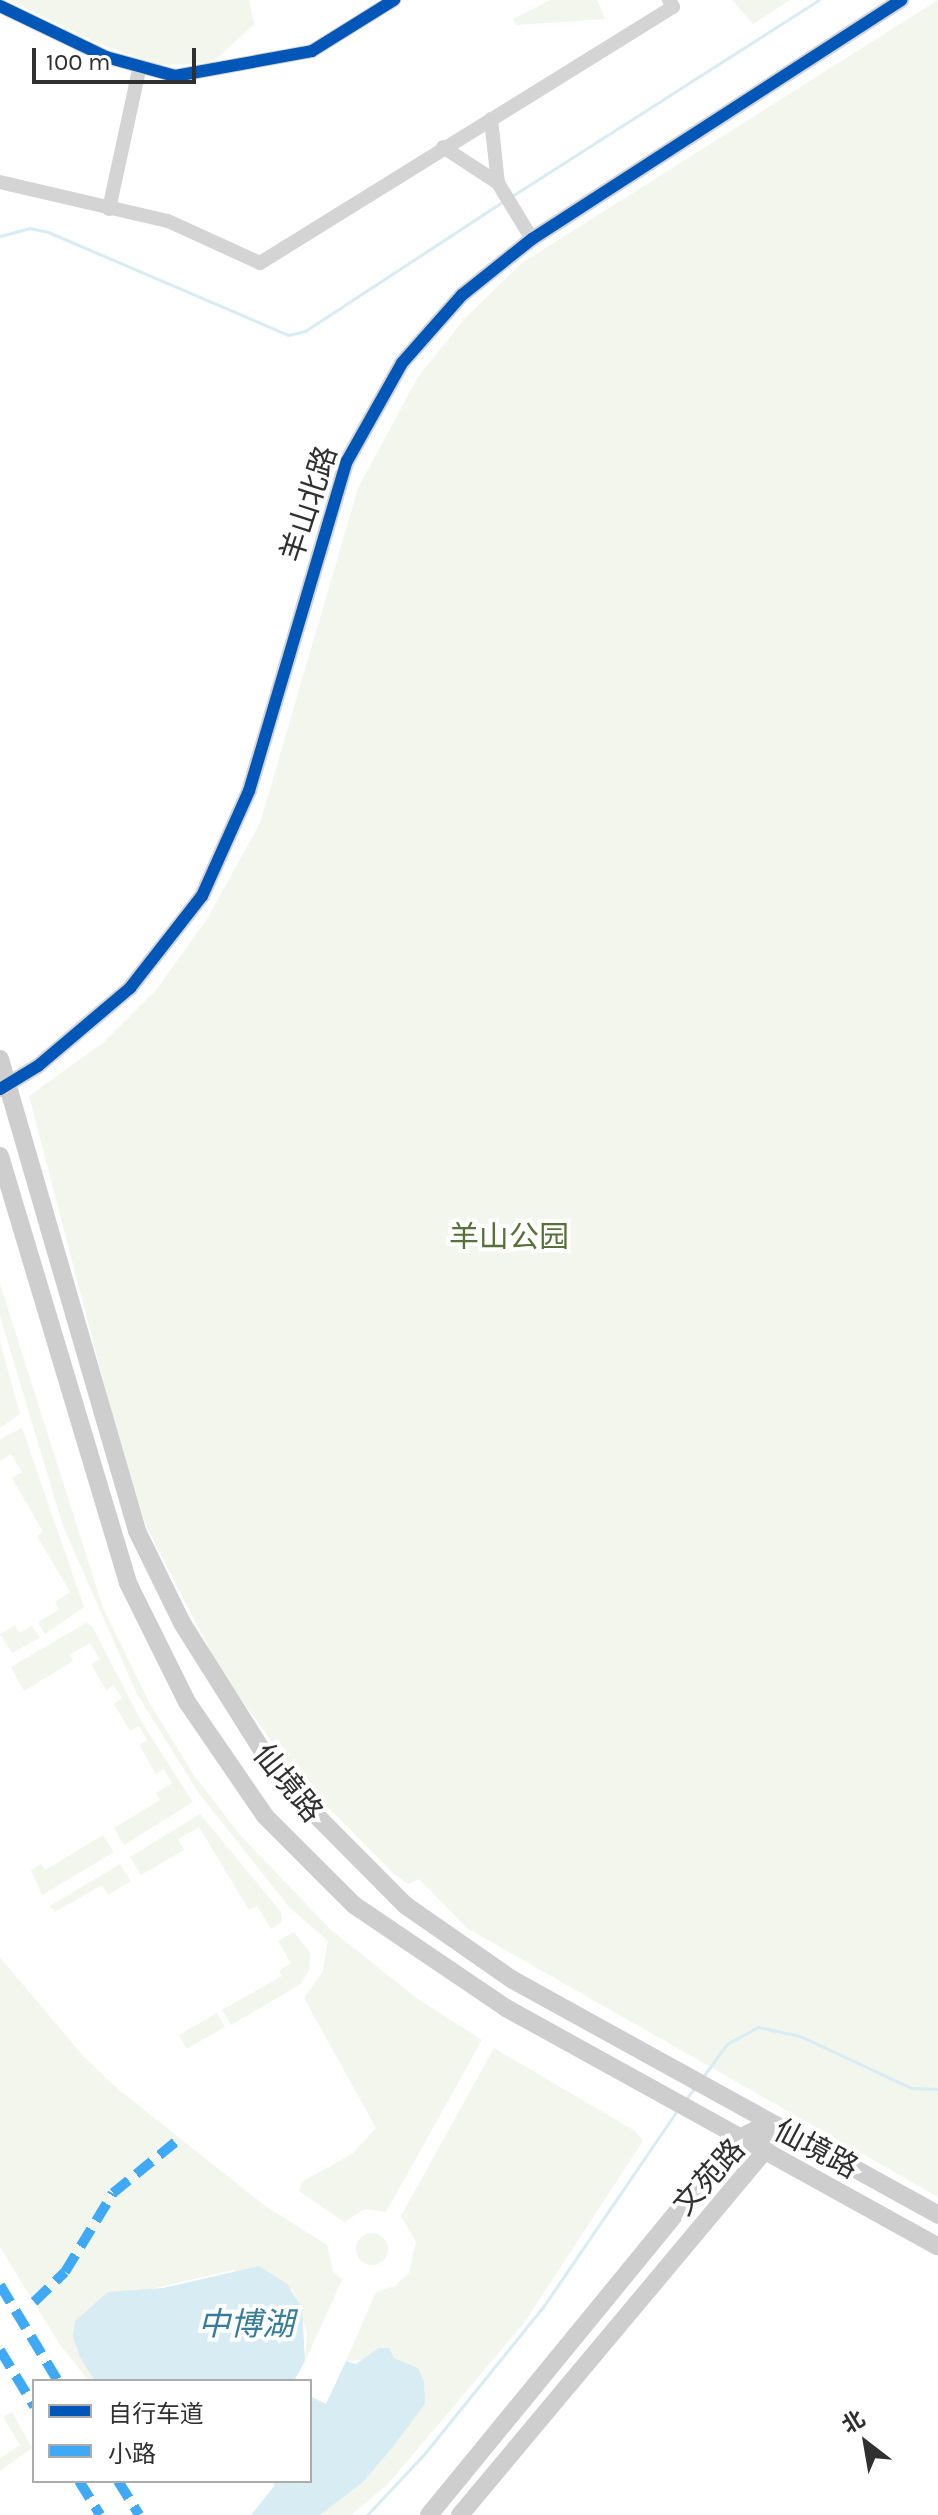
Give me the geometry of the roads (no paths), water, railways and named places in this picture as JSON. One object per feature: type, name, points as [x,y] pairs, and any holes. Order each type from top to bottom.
[{"type":"main road","name":"仙境路","points":[[0,1059],[5,1088],[137,1531],[234,1713],[307,1810],[405,1905],[513,1980],[768,2124],[938,2215]]},
{"type":"main road","name":"仙境路","points":[[0,1156],[128,1583],[160,1654],[237,1781],[295,1849],[354,1905],[506,2008],[737,2139],[938,2246]]},
{"type":"main road","name":"文苑路","points":[[429,2515],[737,2139],[768,2124]]},
{"type":"main road","name":"文苑路","points":[[460,2515],[763,2153],[768,2124]]},
{"type":"street","points":[[0,6],[106,57],[175,76],[312,51],[394,0]]},
{"type":"street","points":[[0,182],[168,221],[260,263],[673,7],[669,0]]},
{"type":"street","name":"羊山北路","points":[[5,1088],[130,988],[202,896],[249,791],[347,461],[379,400],[418,344],[462,295],[532,239],[902,0]]},
{"type":"street","points":[[109,209],[140,66]]},
{"type":"street","points":[[491,119],[498,183],[532,239]]},
{"type":"street","points":[[443,147],[498,183]]},
{"type":"water","name":"中博湖","points":[[259,2266],[287,2284],[302,2308],[305,2361],[295,2379],[94,2379],[80,2357],[73,2337],[75,2321],[108,2292],[163,2288]]},
{"type":"water","name":"中博湖","points":[[379,2348],[389,2348],[394,2358],[418,2368],[424,2382],[425,2404],[363,2482],[320,2515],[251,2515],[275,2485],[273,2483],[312,2483],[312,2397],[326,2404],[346,2361],[356,2364]]},
{"type":"waterway","points":[[512,196],[819,0]]},
{"type":"waterway","points":[[0,236],[30,228],[48,232],[288,335],[305,331],[502,202]]},
{"type":"waterway","points":[[702,2078],[727,2044],[758,2027],[800,2036],[911,2088],[938,2089]]},
{"type":"waterway","points":[[685,2100],[695,2087]]},
{"type":"waterway","points":[[367,2515],[425,2453],[543,2307],[678,2109]]},
{"type":"park label","name":"羊山公园","points":[[509,1237]]}]
